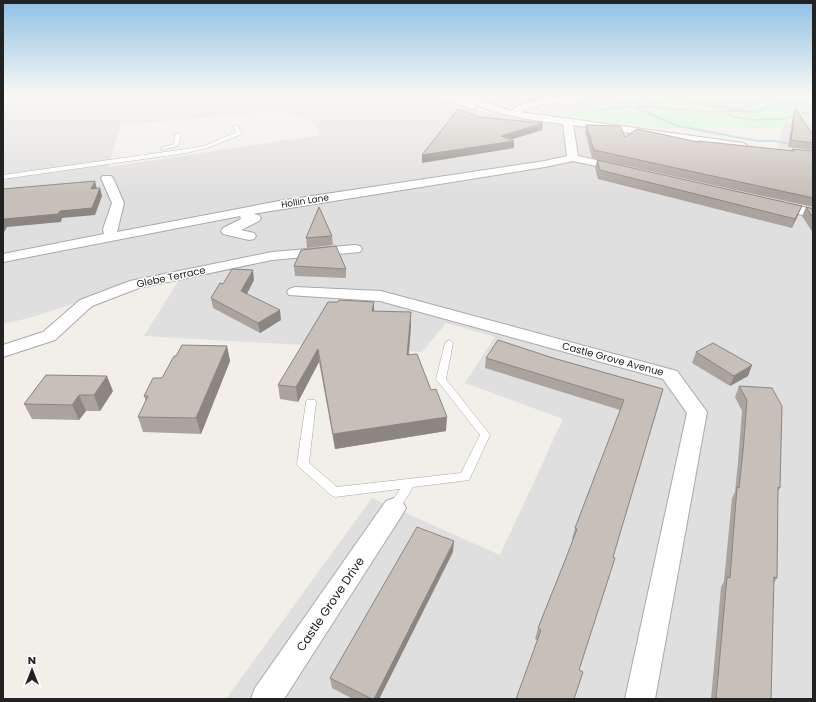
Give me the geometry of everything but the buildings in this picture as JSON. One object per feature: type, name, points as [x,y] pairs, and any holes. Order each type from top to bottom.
[{"type":"street","points":[[569,129],[572,158],[630,170]]},
{"type":"street","points":[[611,129],[756,148]]},
{"type":"street","name":"Hollin Lane","points":[[3,258],[279,205],[545,164],[572,158]]},
{"type":"street","points":[[107,178],[118,203],[110,229],[112,236]]},
{"type":"street","points":[[768,204],[813,213]]},
{"type":"street","points":[[220,216],[254,218],[228,231],[249,236]]},
{"type":"street","name":"Glebe Terrace","points":[[3,351],[49,336],[86,303],[136,284],[272,256],[355,249]]},
{"type":"street","name":"Castle Grove Avenue","points":[[295,292],[381,296],[670,375],[697,412],[640,699]]},
{"type":"street","name":"Castle Grove Drive","points":[[266,699],[394,508]]},
{"type":"lane","points":[[3,177],[205,147],[240,133],[236,129]]},
{"type":"lane","points":[[137,157],[176,145],[178,135]]},
{"type":"lane","points":[[311,402],[303,464],[335,492],[465,477],[485,435],[440,379],[450,343]]},
{"type":"lane","points":[[394,508],[409,484]]},
{"type":"shaded area","points":[[3,129],[120,129],[108,167],[321,135],[317,129],[595,129],[778,152],[783,129],[813,129],[813,699],[226,699],[372,498],[500,555],[563,419],[465,383],[495,337],[446,323],[422,352],[144,336],[182,275],[135,284],[29,318],[3,324]]},
{"type":"waterway","points":[[692,129],[758,141],[775,141],[813,148]]}]
